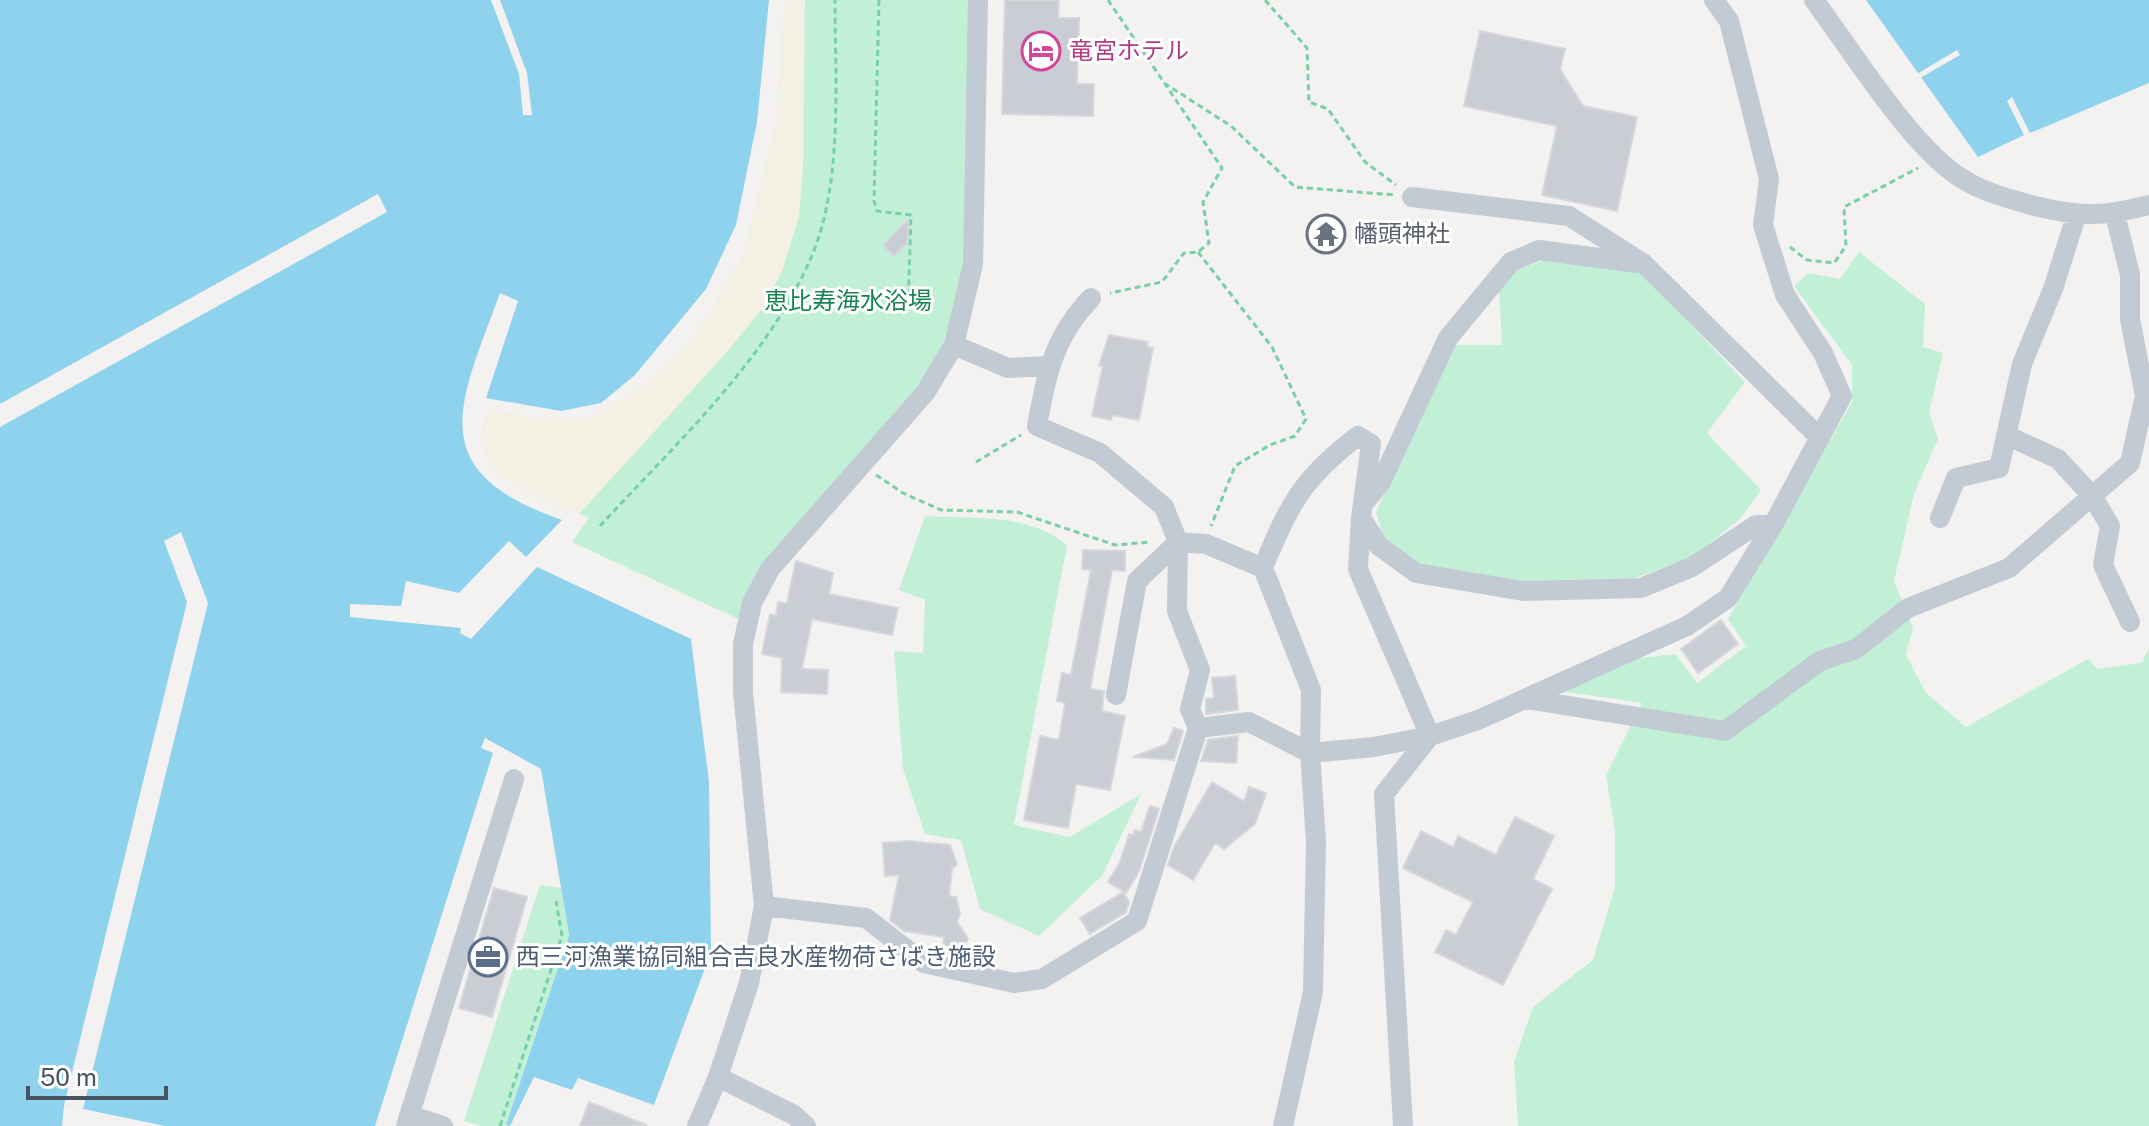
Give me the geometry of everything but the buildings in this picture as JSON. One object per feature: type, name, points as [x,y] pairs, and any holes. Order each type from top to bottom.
[{"type":"street","points":[[697,1126],[718,1077],[749,983],[764,906],[743,692],[743,644],[747,623],[752,603],[770,569],[859,464],[925,393],[954,345],[973,264],[978,0]]},
{"type":"street","points":[[1198,728],[1249,722],[1310,753],[1374,747],[1430,736],[1526,699],[1687,626],[1728,598],[1773,525],[1842,396],[1823,353],[1785,295],[1763,225],[1769,179],[1729,21],[1714,0]]},
{"type":"street","points":[[1814,0],[1936,159],[1968,182],[2023,203],[2076,216],[2115,214],[2149,205]]},
{"type":"street","points":[[1412,197],[1569,216],[1644,264],[1820,438]]},
{"type":"street","points":[[1526,699],[1725,731],[1820,661],[1856,649],[1908,608],[2009,568],[2130,463],[2145,396],[2130,319],[2130,275],[2115,214]]},
{"type":"street","points":[[1940,518],[1956,478],[1999,468],[2022,364],[2053,289],[2076,216]]},
{"type":"street","points":[[1362,512],[1381,482],[1448,338],[1511,262],[1539,250],[1644,264]]},
{"type":"street","points":[[764,906],[866,918],[924,963],[1014,983],[1042,979],[1137,921],[1198,728],[1190,709],[1200,670],[1177,611],[1177,537],[1164,507],[1100,453],[1037,426],[1048,366],[1068,323],[1091,298]]},
{"type":"street","points":[[954,345],[1008,368],[1048,366]]},
{"type":"street","points":[[2006,435],[2058,459],[2093,497],[2110,526],[2103,565],[2130,622]]},
{"type":"street","points":[[1283,1126],[1313,992],[1316,841],[1310,753],[1311,690],[1263,568],[1289,505],[1332,456],[1358,436],[1371,444],[1358,569],[1430,736]]},
{"type":"street","points":[[1362,512],[1379,546],[1416,573],[1523,591],[1641,588],[1692,567],[1756,525],[1773,525]]},
{"type":"street","points":[[1177,537],[1206,544],[1263,568]]},
{"type":"street","points":[[1116,695],[1137,581],[1177,537]]},
{"type":"street","points":[[1403,1126],[1384,794],[1430,736]]},
{"type":"street","points":[[443,1126],[408,1121],[514,779]]},
{"type":"street","points":[[718,1077],[794,1115],[806,1126]]},
{"type":"path","points":[[600,526],[720,394],[779,318],[814,252],[827,194],[834,137],[835,0]]},
{"type":"path","points":[[879,0],[874,201],[877,211],[911,215],[908,308]]},
{"type":"path","points":[[1091,298],[1162,282],[1184,253],[1198,252],[1209,243],[1203,202],[1222,168],[1160,81],[1108,0]]},
{"type":"path","points":[[1265,0],[1307,48],[1309,102],[1328,109],[1365,162],[1412,197]]},
{"type":"path","points":[[1160,81],[1231,126],[1295,187],[1412,197]]},
{"type":"path","points":[[1763,225],[1807,260],[1834,263],[1846,246],[1844,207],[1936,159]]},
{"type":"path","points":[[1198,252],[1272,347],[1306,419],[1295,436],[1270,445],[1235,466],[1206,544]]},
{"type":"path","points":[[976,462],[1037,426]]},
{"type":"path","points":[[859,464],[903,493],[941,510],[1017,512],[1115,545],[1177,537]]},
{"type":"path","points":[[500,1126],[562,936],[556,901]]},
{"type":"green space","name":"恵比寿海水浴場","points":[[785,0],[978,0],[973,264],[954,345],[770,569],[747,623],[572,542],[589,518],[541,499],[509,481],[487,455],[482,436],[489,409],[534,419],[590,418],[641,388],[695,337],[743,256],[777,121]]},
{"type":"green space","points":[[1859,252],[1925,304],[1923,347],[1943,353],[1929,413],[1938,439],[1914,494],[1894,581],[1913,628],[1906,655],[1926,693],[1966,727],[2088,659],[2097,669],[2142,663],[2149,648],[2149,1126],[1518,1126],[1514,1062],[1533,1007],[1593,960],[1615,887],[1615,831],[1606,775],[1642,703],[1560,691],[1633,659],[1675,654],[1697,683],[1746,646],[1728,619],[1852,402],[1852,365],[1794,286],[1809,273],[1840,279]]},
{"type":"green space","points":[[1545,260],[1571,260],[1642,273],[1745,382],[1707,433],[1761,490],[1741,518],[1692,557],[1635,578],[1523,581],[1422,568],[1383,537],[1376,512],[1455,345],[1502,345],[1499,291],[1516,270]]},
{"type":"green space","points":[[925,516],[1018,523],[1036,527],[1067,545],[1014,825],[1070,837],[1141,794],[1102,876],[1039,936],[980,909],[961,840],[925,834],[903,769],[894,651],[923,653],[925,600],[899,590]]},
{"type":"green space","points":[[540,885],[561,888],[569,935],[506,1126],[481,1126],[464,1121]]},
{"type":"sand","points":[[785,0],[805,0],[803,169],[799,217],[782,271],[762,309],[726,353],[579,514],[535,496],[506,479],[486,455],[482,436],[489,409],[534,419],[590,418],[641,388],[695,337],[743,256],[777,121]]},
{"type":"water","points":[[0,0],[769,0],[757,122],[736,225],[706,289],[635,375],[601,403],[561,411],[486,398],[518,301],[500,293],[464,401],[463,430],[470,456],[487,480],[517,501],[562,520],[526,557],[509,541],[459,593],[406,581],[401,606],[350,604],[350,617],[461,628],[460,633],[471,639],[537,567],[691,639],[709,782],[711,952],[654,1105],[578,1078],[572,1090],[534,1077],[510,1126],[506,1125],[569,935],[541,769],[485,738],[481,748],[493,753],[375,1126],[165,1126],[64,1105],[62,1126],[0,1126]]},
{"type":"water","points":[[1866,0],[2149,0],[2149,83],[2030,133],[2012,97],[2007,101],[2024,135],[1978,157]]},
{"type":"pier","points":[[491,0],[500,0],[527,73],[532,115],[523,115],[519,74]]},
{"type":"pier","points":[[1957,50],[1960,55],[1920,78],[1917,74]]},
{"type":"pier","points":[[378,194],[387,212],[0,427],[0,404]]},
{"type":"pier","points":[[181,532],[208,603],[83,1109],[64,1105],[187,602],[164,541]]},
{"type":"place","name":"竜宮ホテル","points":[[1041,51]]},
{"type":"place","name":"幡頭神社","points":[[1326,234]]},
{"type":"place","name":"西三河漁業協同組合吉良水産物荷さばき施設","points":[[488,957]]}]
